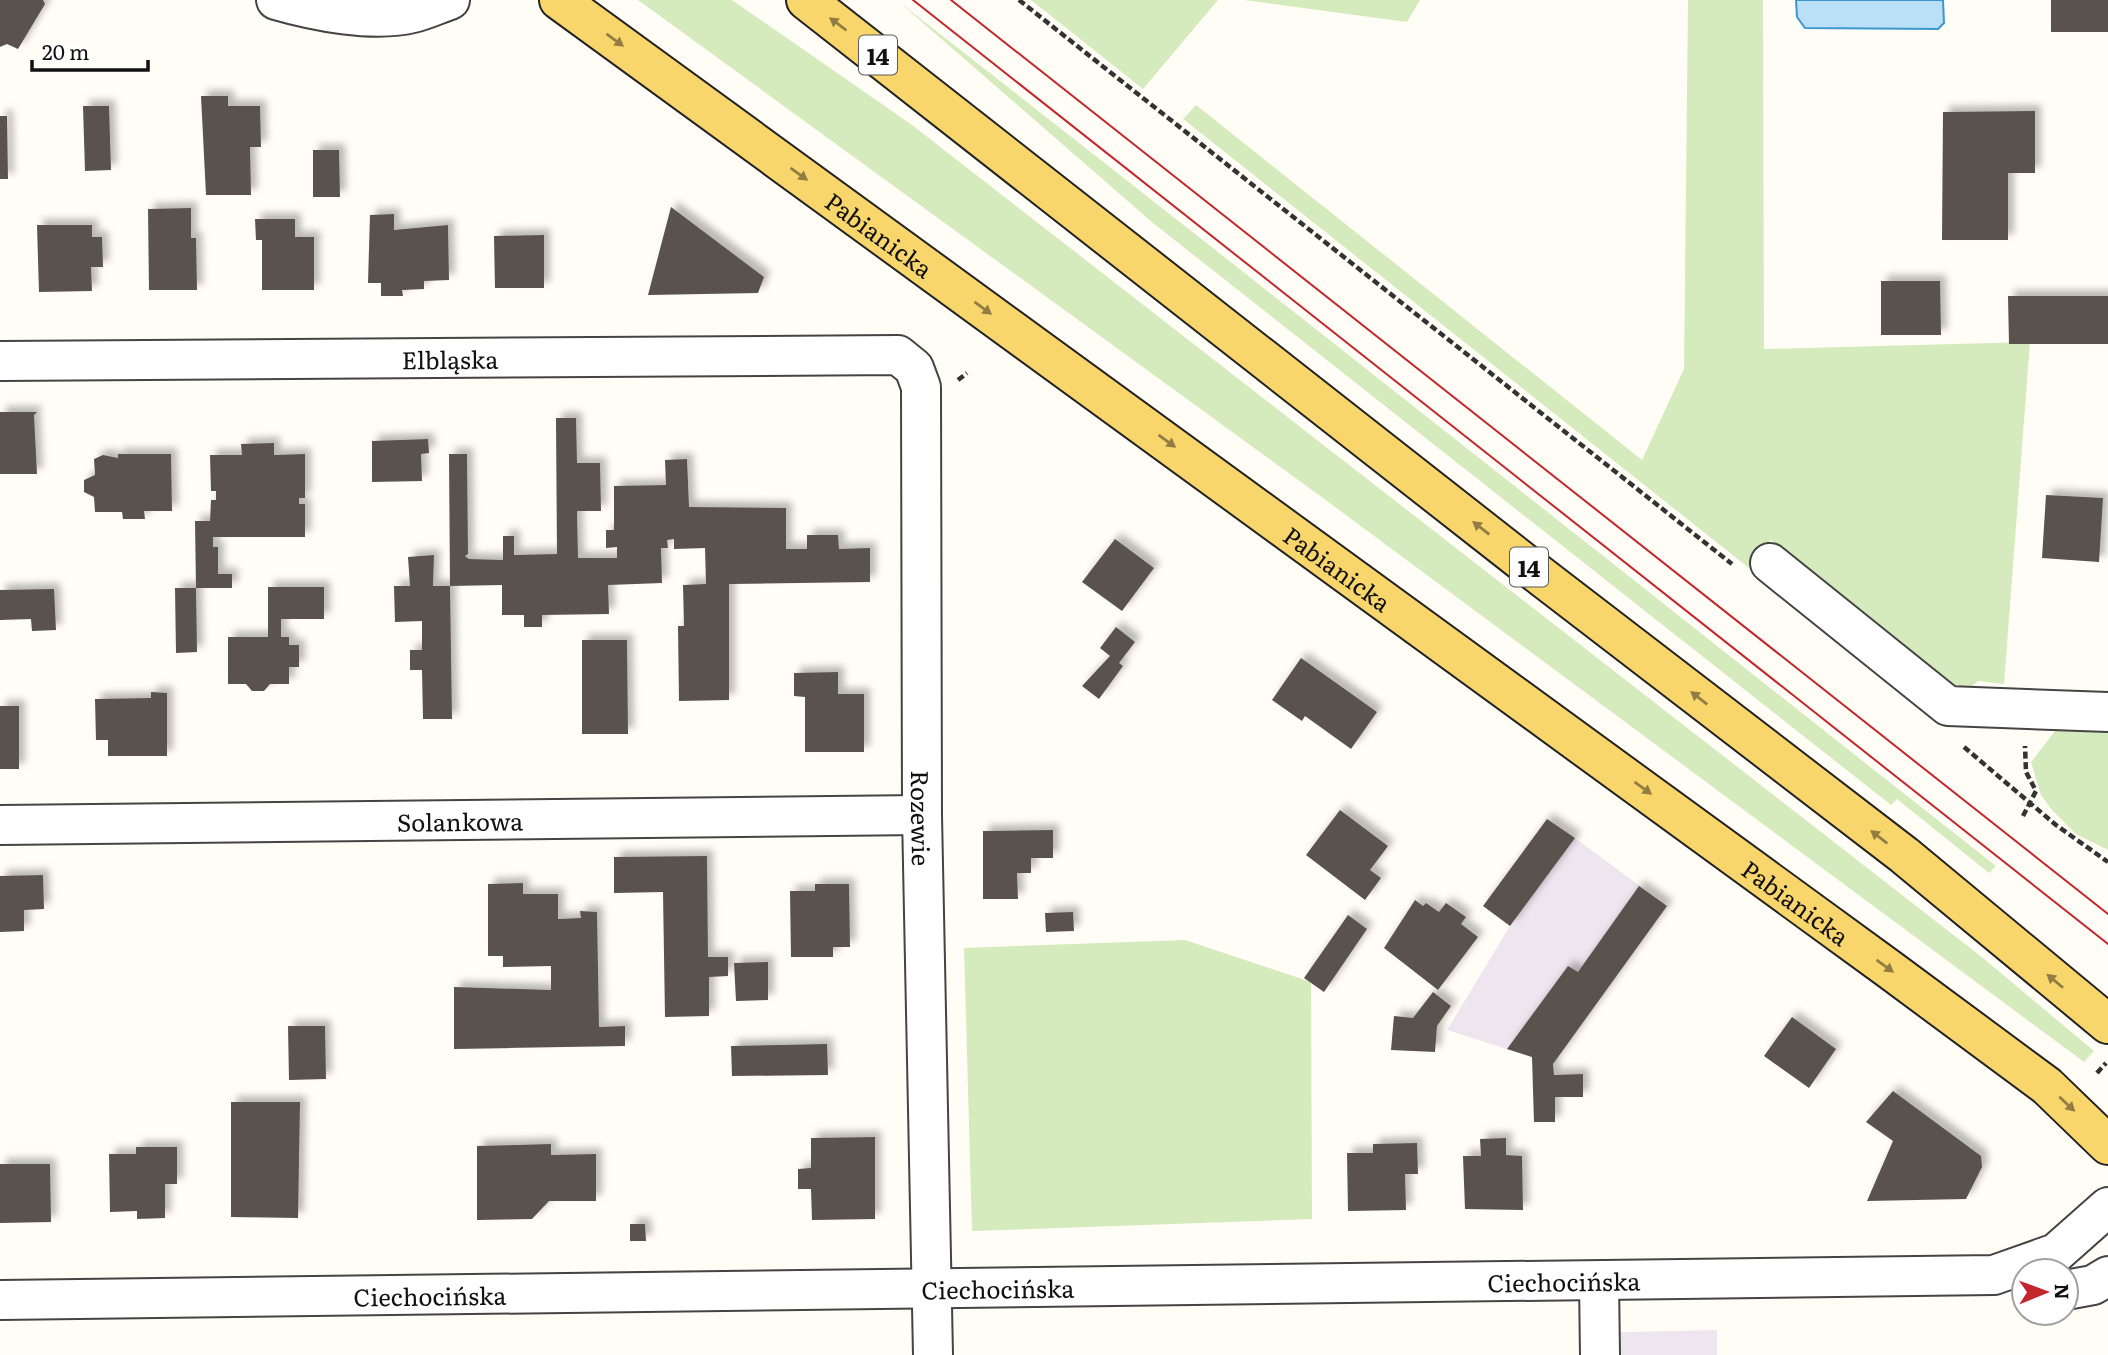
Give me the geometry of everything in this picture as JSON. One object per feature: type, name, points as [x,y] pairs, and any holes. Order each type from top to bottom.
[{"type":"main road","name":"Pabianicka","points":[[559,0],[2047,1086],[2108,1145]]},
{"type":"main road","name":"14","points":[[806,0],[1542,577],[1904,855],[2108,1024]]},
{"type":"street","points":[[276,0],[322,13],[364,7],[412,14],[450,0]]},
{"type":"street","name":"Elbląska","points":[[0,361],[898,355]]},
{"type":"street","name":"Rozewie","points":[[898,355],[914,368],[921,387],[922,815],[933,1355]]},
{"type":"street","points":[[1753,565],[1948,706],[2108,712]]},
{"type":"street","name":"Solankowa","points":[[0,825],[922,815]]},
{"type":"street","name":"Ciechocińska","points":[[0,1300],[1599,1281],[2009,1280],[2056,1253],[2108,1206]]},
{"type":"street","points":[[2080,1287],[2093,1285],[2108,1276]]},
{"type":"street","points":[[1599,1281],[1600,1355]]},
{"type":"path","points":[[1019,0],[1753,565]]},
{"type":"path","points":[[2023,816],[2033,802],[2036,792],[2026,772],[2026,708]]},
{"type":"path","points":[[1956,741],[2033,802],[2056,825],[2108,862]]},
{"type":"path","points":[[2097,1073],[2106,1062]]},
{"type":"shaded area","points":[[1575,838],[1667,906],[1553,1064],[1447,1030],[1510,926]]},
{"type":"shaded area","points":[[1717,1330],[1717,1355],[1586,1355],[1586,1333]]},
{"type":"green space","points":[[638,0],[732,0],[912,125],[1983,958],[2094,1051],[2084,1062],[1327,501]]},
{"type":"green space","points":[[1031,0],[1218,0],[1143,89]]},
{"type":"green space","points":[[1244,0],[1420,0],[1407,22]]},
{"type":"green space","points":[[1688,0],[1763,0],[1764,349],[2030,342],[2004,684],[1978,681],[1970,688],[1951,690],[1771,540],[1749,568],[1183,119],[1196,105],[1642,460],[1684,369]]},
{"type":"green space","points":[[899,2],[1996,866],[1989,873],[1897,799],[1891,805],[1153,223]]},
{"type":"green space","points":[[2059,726],[2108,727],[2108,850],[2076,834],[2041,795],[2031,762]]},
{"type":"green space","points":[[1185,940],[1311,982],[1312,1219],[972,1231],[964,948]]},
{"type":"water","points":[[1796,0],[1943,0],[1944,23],[1938,29],[1805,28],[1797,17]]},
{"type":"building","points":[[0,0],[43,0],[45,4],[18,49],[7,44],[0,47]]},
{"type":"building","points":[[2051,0],[2108,0],[2108,32],[2051,32]]},
{"type":"building","points":[[201,96],[228,96],[228,106],[260,106],[261,147],[250,147],[251,195],[206,195]]},
{"type":"building","points":[[83,106],[109,106],[111,170],[85,171]]},
{"type":"building","points":[[2035,111],[2035,173],[2008,173],[2008,240],[1942,240],[1943,112]]},
{"type":"building","points":[[0,116],[7,116],[8,179],[0,179]]},
{"type":"building","points":[[313,150],[339,150],[340,197],[313,197]]},
{"type":"building","points":[[671,207],[764,277],[758,293],[648,295]]},
{"type":"building","points":[[191,208],[191,238],[196,238],[197,290],[149,290],[148,209]]},
{"type":"building","points":[[394,214],[394,230],[448,225],[449,280],[424,281],[424,289],[402,290],[403,296],[381,296],[381,283],[368,283],[370,215]]},
{"type":"building","points":[[255,219],[295,219],[295,237],[314,237],[314,290],[262,290],[262,240],[256,240]]},
{"type":"building","points":[[37,225],[92,225],[92,237],[102,237],[103,267],[91,267],[92,291],[39,292]]},
{"type":"building","points":[[544,235],[544,288],[495,288],[494,236]]},
{"type":"building","points":[[1881,281],[1940,281],[1941,335],[1881,335]]},
{"type":"building","points":[[2008,296],[2108,296],[2108,344],[2009,344]]},
{"type":"building","points":[[0,412],[37,412],[34,415],[37,474],[0,474]]},
{"type":"building","points":[[556,418],[576,418],[577,463],[600,463],[601,511],[577,511],[578,558],[617,558],[617,547],[606,548],[606,530],[614,530],[614,486],[666,485],[665,460],[687,459],[689,507],[786,508],[786,549],[807,549],[807,535],[838,535],[839,549],[870,548],[870,582],[729,584],[729,700],[679,701],[678,626],[684,626],[683,585],[706,584],[705,548],[674,549],[674,539],[667,540],[668,548],[661,548],[662,583],[608,585],[609,614],[542,615],[542,627],[524,627],[524,615],[502,615],[502,585],[450,586],[449,454],[467,454],[468,554],[465,556],[469,559],[503,560],[503,536],[514,536],[514,555],[557,554]]},
{"type":"building","points":[[428,439],[429,453],[421,454],[422,481],[372,482],[372,441]]},
{"type":"building","points":[[274,443],[274,455],[305,454],[305,498],[299,498],[299,504],[305,504],[305,537],[213,537],[213,547],[218,547],[218,574],[232,574],[232,588],[196,588],[195,521],[210,521],[211,500],[216,500],[216,491],[211,491],[210,455],[242,455],[241,444]]},
{"type":"building","points":[[118,454],[171,454],[172,511],[144,511],[145,519],[123,519],[122,512],[95,512],[94,497],[84,492],[84,480],[95,475],[94,459],[103,455],[118,458]]},
{"type":"building","points":[[2046,495],[2103,498],[2099,562],[2042,558]]},
{"type":"building","points":[[1115,539],[1154,568],[1122,611],[1082,582]]},
{"type":"building","points":[[434,555],[433,586],[450,586],[452,719],[423,719],[422,670],[410,670],[410,650],[422,650],[422,621],[395,622],[394,586],[410,586],[408,557]]},
{"type":"building","points":[[268,587],[324,587],[324,619],[281,619],[281,637],[289,637],[289,645],[299,645],[299,667],[289,667],[289,684],[270,684],[264,691],[252,691],[246,684],[228,684],[228,637],[268,637]]},
{"type":"building","points":[[175,588],[196,588],[197,652],[176,653]]},
{"type":"building","points":[[54,589],[56,630],[32,631],[31,619],[0,620],[0,590]]},
{"type":"building","points":[[1116,627],[1135,642],[1119,663],[1123,666],[1099,699],[1082,686],[1110,656],[1100,648]]},
{"type":"building","points":[[582,640],[627,640],[628,734],[582,734]]},
{"type":"building","points":[[1301,658],[1377,712],[1351,749],[1305,716],[1302,721],[1272,700]]},
{"type":"building","points":[[838,672],[838,694],[864,694],[864,752],[805,752],[805,697],[794,696],[794,673]]},
{"type":"building","points":[[151,692],[167,693],[167,756],[108,756],[108,740],[96,740],[95,699],[151,698]]},
{"type":"building","points":[[0,706],[19,706],[19,769],[0,769]]},
{"type":"building","points":[[1340,810],[1388,846],[1370,870],[1381,878],[1365,900],[1306,855]]},
{"type":"building","points":[[1547,819],[1575,838],[1510,926],[1483,906]]},
{"type":"building","points":[[1053,830],[1053,858],[1031,858],[1031,873],[1017,873],[1018,899],[983,899],[983,831]]},
{"type":"building","points":[[707,856],[708,957],[728,957],[728,976],[709,977],[709,1016],[665,1017],[663,892],[614,893],[614,857]]},
{"type":"building","points":[[43,875],[44,909],[24,910],[24,931],[0,932],[0,876]]},
{"type":"building","points":[[523,883],[523,894],[558,894],[558,919],[581,918],[580,911],[597,912],[599,1027],[625,1026],[625,1046],[454,1049],[454,987],[551,990],[551,966],[503,967],[503,956],[488,956],[488,884]]},
{"type":"building","points":[[815,884],[849,884],[850,947],[833,947],[833,957],[791,957],[790,891],[815,891]]},
{"type":"building","points":[[1639,886],[1667,906],[1553,1064],[1554,1075],[1583,1074],[1583,1097],[1555,1097],[1555,1122],[1534,1122],[1532,1057],[1507,1049],[1568,966],[1578,972]]},
{"type":"building","points":[[1415,900],[1423,906],[1426,903],[1439,912],[1446,903],[1466,917],[1461,924],[1478,937],[1438,990],[1384,948]]},
{"type":"building","points":[[1073,912],[1074,931],[1046,932],[1045,913]]},
{"type":"building","points":[[1348,915],[1367,929],[1324,992],[1304,978]]},
{"type":"building","points":[[768,962],[768,1000],[736,1001],[734,963]]},
{"type":"building","points":[[1433,992],[1451,1006],[1437,1026],[1435,1052],[1391,1050],[1394,1016],[1413,1018]]},
{"type":"building","points":[[1792,1017],[1836,1049],[1809,1088],[1764,1056]]},
{"type":"building","points":[[288,1026],[325,1026],[326,1079],[289,1080]]},
{"type":"building","points":[[827,1044],[828,1075],[732,1076],[731,1046]]},
{"type":"building","points":[[1893,1091],[1981,1156],[1982,1167],[1966,1199],[1867,1201],[1893,1141],[1866,1122]]},
{"type":"building","points":[[231,1102],[300,1102],[298,1218],[231,1217]]},
{"type":"building","points":[[875,1137],[875,1219],[812,1220],[811,1189],[798,1189],[798,1169],[811,1168],[811,1138]]},
{"type":"building","points":[[1506,1138],[1506,1155],[1522,1156],[1523,1210],[1465,1209],[1463,1156],[1481,1156],[1480,1139]]},
{"type":"building","points":[[1417,1143],[1418,1174],[1405,1174],[1406,1210],[1348,1211],[1347,1153],[1373,1153],[1373,1144]]},
{"type":"building","points":[[551,1144],[551,1155],[596,1154],[596,1201],[549,1201],[532,1219],[477,1220],[477,1146]]},
{"type":"building","points":[[136,1147],[177,1147],[177,1184],[165,1184],[165,1218],[137,1219],[137,1211],[110,1212],[109,1154],[136,1154]]},
{"type":"building","points":[[0,1164],[50,1164],[51,1222],[0,1223]]},
{"type":"building","points":[[630,1224],[645,1224],[646,1241],[630,1241]]},
{"type":"tram line","points":[[913,0],[2108,944]]},
{"type":"tram line","points":[[951,0],[2108,914]]}]
